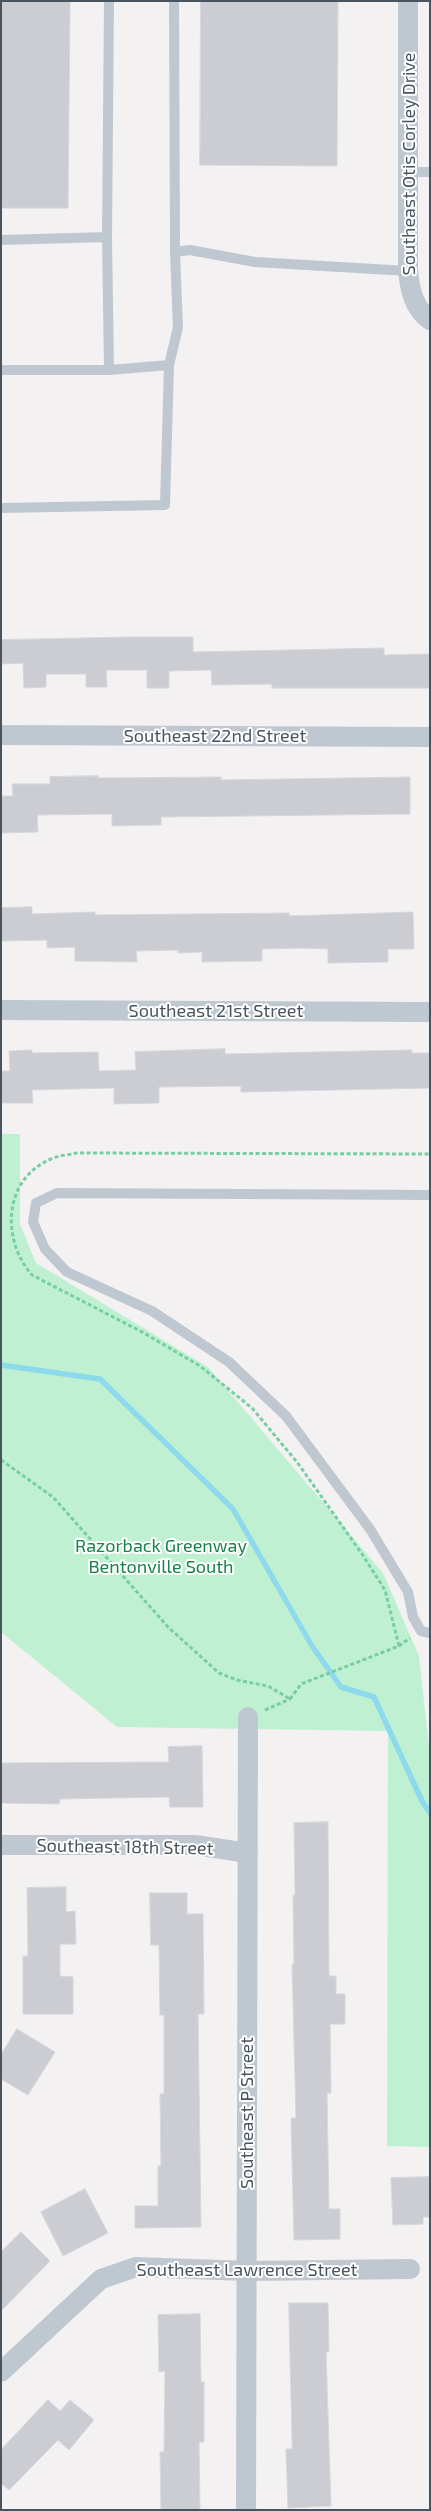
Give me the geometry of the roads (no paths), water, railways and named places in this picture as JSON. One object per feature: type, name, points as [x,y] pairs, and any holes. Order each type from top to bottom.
[{"type":"street","name":"Southeast Otis Corley Drive","points":[[408,1],[408,270],[411,294],[424,316],[430,320]]},
{"type":"street","name":"Southeast 22nd Street","points":[[1,735],[430,736]]},
{"type":"street","name":"Southeast 21st Street","points":[[1,1010],[430,1012]]},
{"type":"street","name":"Southeast P Street","points":[[246,2510],[248,1717]]},
{"type":"street","name":"Southeast 18th Street","points":[[1,1846],[195,1845],[248,1853]]},
{"type":"street","name":"Southeast Lawrence Street","points":[[1,2372],[101,2279],[136,2267],[247,2271],[410,2269]]},
{"type":"lane","points":[[109,1],[107,237],[109,370]]},
{"type":"lane","points":[[1,508],[165,505],[169,364],[178,327],[175,252],[174,1]]},
{"type":"lane","points":[[409,172],[430,172]]},
{"type":"lane","points":[[1,240],[107,237]]},
{"type":"lane","points":[[175,252],[190,250],[256,262],[408,270]]},
{"type":"lane","points":[[1,370],[109,370],[169,364]]},
{"type":"lane","points":[[430,1195],[57,1193],[36,1203],[33,1222],[45,1250],[67,1272],[152,1311],[222,1357],[286,1416],[370,1529],[408,1592],[413,1617],[421,1631],[430,1633]]},
{"type":"waterway","points":[[1,1365],[100,1379],[233,1509],[312,1646],[341,1687],[374,1697],[422,1801],[430,1813]]},
{"type":"park label","name":"Razorback Greenway Bentonville South","points":[[161,1556]]}]
